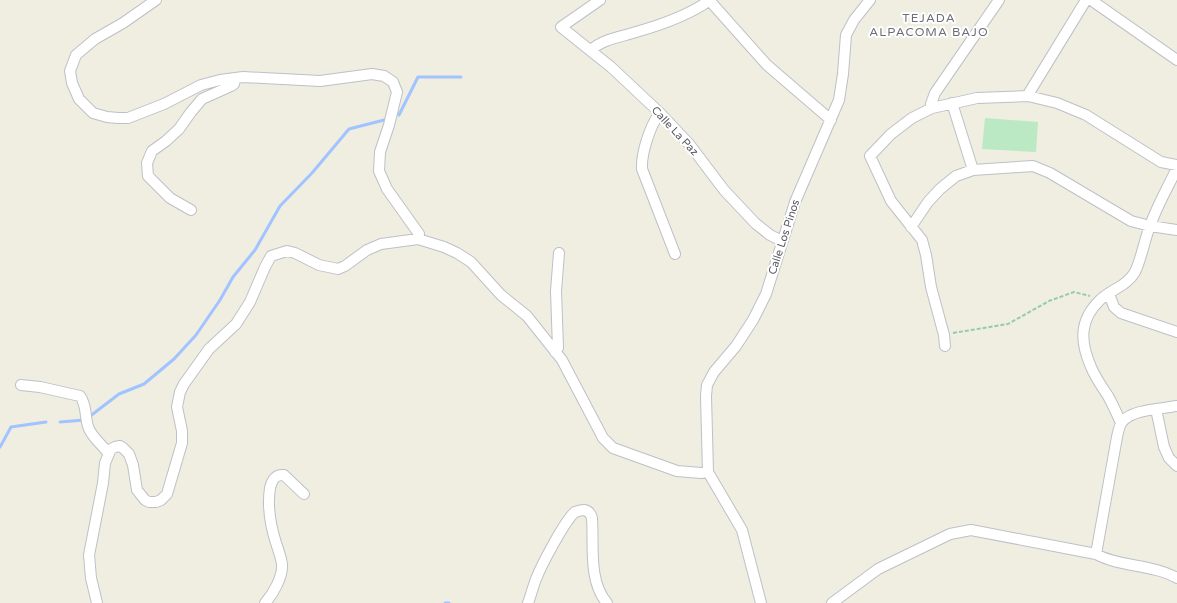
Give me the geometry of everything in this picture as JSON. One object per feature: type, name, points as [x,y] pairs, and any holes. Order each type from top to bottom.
[{"type":"street","points":[[156,0],[123,23],[95,39],[76,55],[70,71],[72,83],[79,99],[93,113],[107,117],[128,118],[164,104],[201,85],[220,80],[243,78],[320,81],[372,74],[384,76],[393,82],[397,92],[396,101],[380,152],[379,171],[387,189],[419,234],[418,240]]},
{"type":"street","name":"Calle La Paz","points":[[600,0],[561,27],[611,67],[660,113],[690,145],[724,190],[755,223],[770,236],[782,241]]},
{"type":"street","points":[[591,50],[602,43],[665,24],[692,11],[710,0],[767,65],[831,120]]},
{"type":"street","name":"Calle Los Pinos","points":[[708,472],[707,385],[714,372],[736,346],[753,320],[766,294],[795,202],[839,100],[846,35],[854,20],[870,0]]},
{"type":"street","points":[[932,108],[935,93],[999,0]]},
{"type":"street","points":[[1028,96],[1086,0]]},
{"type":"street","points":[[1091,0],[1177,60]]},
{"type":"street","points":[[191,210],[170,198],[148,176],[147,163],[152,151],[179,129],[202,99],[231,86],[234,84],[235,79]]},
{"type":"street","points":[[945,346],[944,335],[931,287],[922,240],[892,201],[870,156],[891,134],[912,118],[932,108],[977,98],[1028,96],[1057,103],[1086,115],[1161,162],[1177,167],[1150,226],[1134,273],[1128,281],[1105,296],[1091,309],[1085,321],[1083,341],[1091,368],[1121,423]]},
{"type":"street","points":[[952,103],[973,170]]},
{"type":"street","points":[[660,113],[653,125],[646,143],[642,160],[642,170],[675,254]]},
{"type":"street","points":[[911,227],[928,202],[940,189],[956,176],[973,170],[1033,166],[1050,173],[1131,221],[1150,226],[1177,230]]},
{"type":"street","points":[[97,603],[91,578],[89,555],[103,483],[105,463],[111,449],[120,446],[129,454],[133,465],[137,490],[145,500],[149,502],[156,502],[161,500],[167,494],[182,443],[182,431],[178,408],[180,392],[209,349],[236,324],[250,302],[271,256],[287,251],[296,253],[319,265],[338,269],[345,266],[367,250],[381,244],[418,240],[444,247],[471,262],[501,295],[527,316],[562,360],[603,438],[613,448],[677,471],[701,474],[708,472],[742,530],[761,603]]},
{"type":"street","points":[[555,352],[558,348],[556,291],[559,253]]},
{"type":"street","points":[[1105,296],[1114,308],[1121,313],[1177,332]]},
{"type":"street","points":[[21,385],[40,387],[80,396],[85,403],[89,429],[109,454]]},
{"type":"street","points":[[1096,554],[1117,437],[1121,423],[1126,418],[1142,411],[1177,406]]},
{"type":"street","points":[[1156,409],[1164,447],[1169,458],[1177,466]]},
{"type":"street","points":[[265,603],[270,598],[275,588],[282,564],[269,517],[271,483],[274,477],[279,474],[284,475],[304,494]]},
{"type":"street","points":[[528,603],[536,579],[555,542],[568,520],[576,512],[582,510],[588,511],[591,514],[596,582],[600,595],[607,603]]},
{"type":"street","points":[[832,603],[878,569],[950,534],[971,530],[1096,554],[1104,558],[1141,565],[1177,578]]},
{"type":"path","points":[[944,335],[1008,324],[1049,301],[1074,292],[1105,296]]},
{"type":"green space","points":[[985,118],[1038,122],[1036,152],[982,149]]},
{"type":"waterway","points":[[399,115],[418,77],[461,77]]},
{"type":"waterway","points":[[89,417],[119,394],[144,384],[174,359],[196,335],[220,300],[233,277],[255,250],[280,206],[312,173],[349,129],[388,119]]},
{"type":"waterway","points":[[60,422],[84,420]]},
{"type":"waterway","points":[[0,447],[11,427],[46,422]]},
{"type":"district","name":"TEJADA ALPACOMA BAJO","points":[[929,25]]}]
